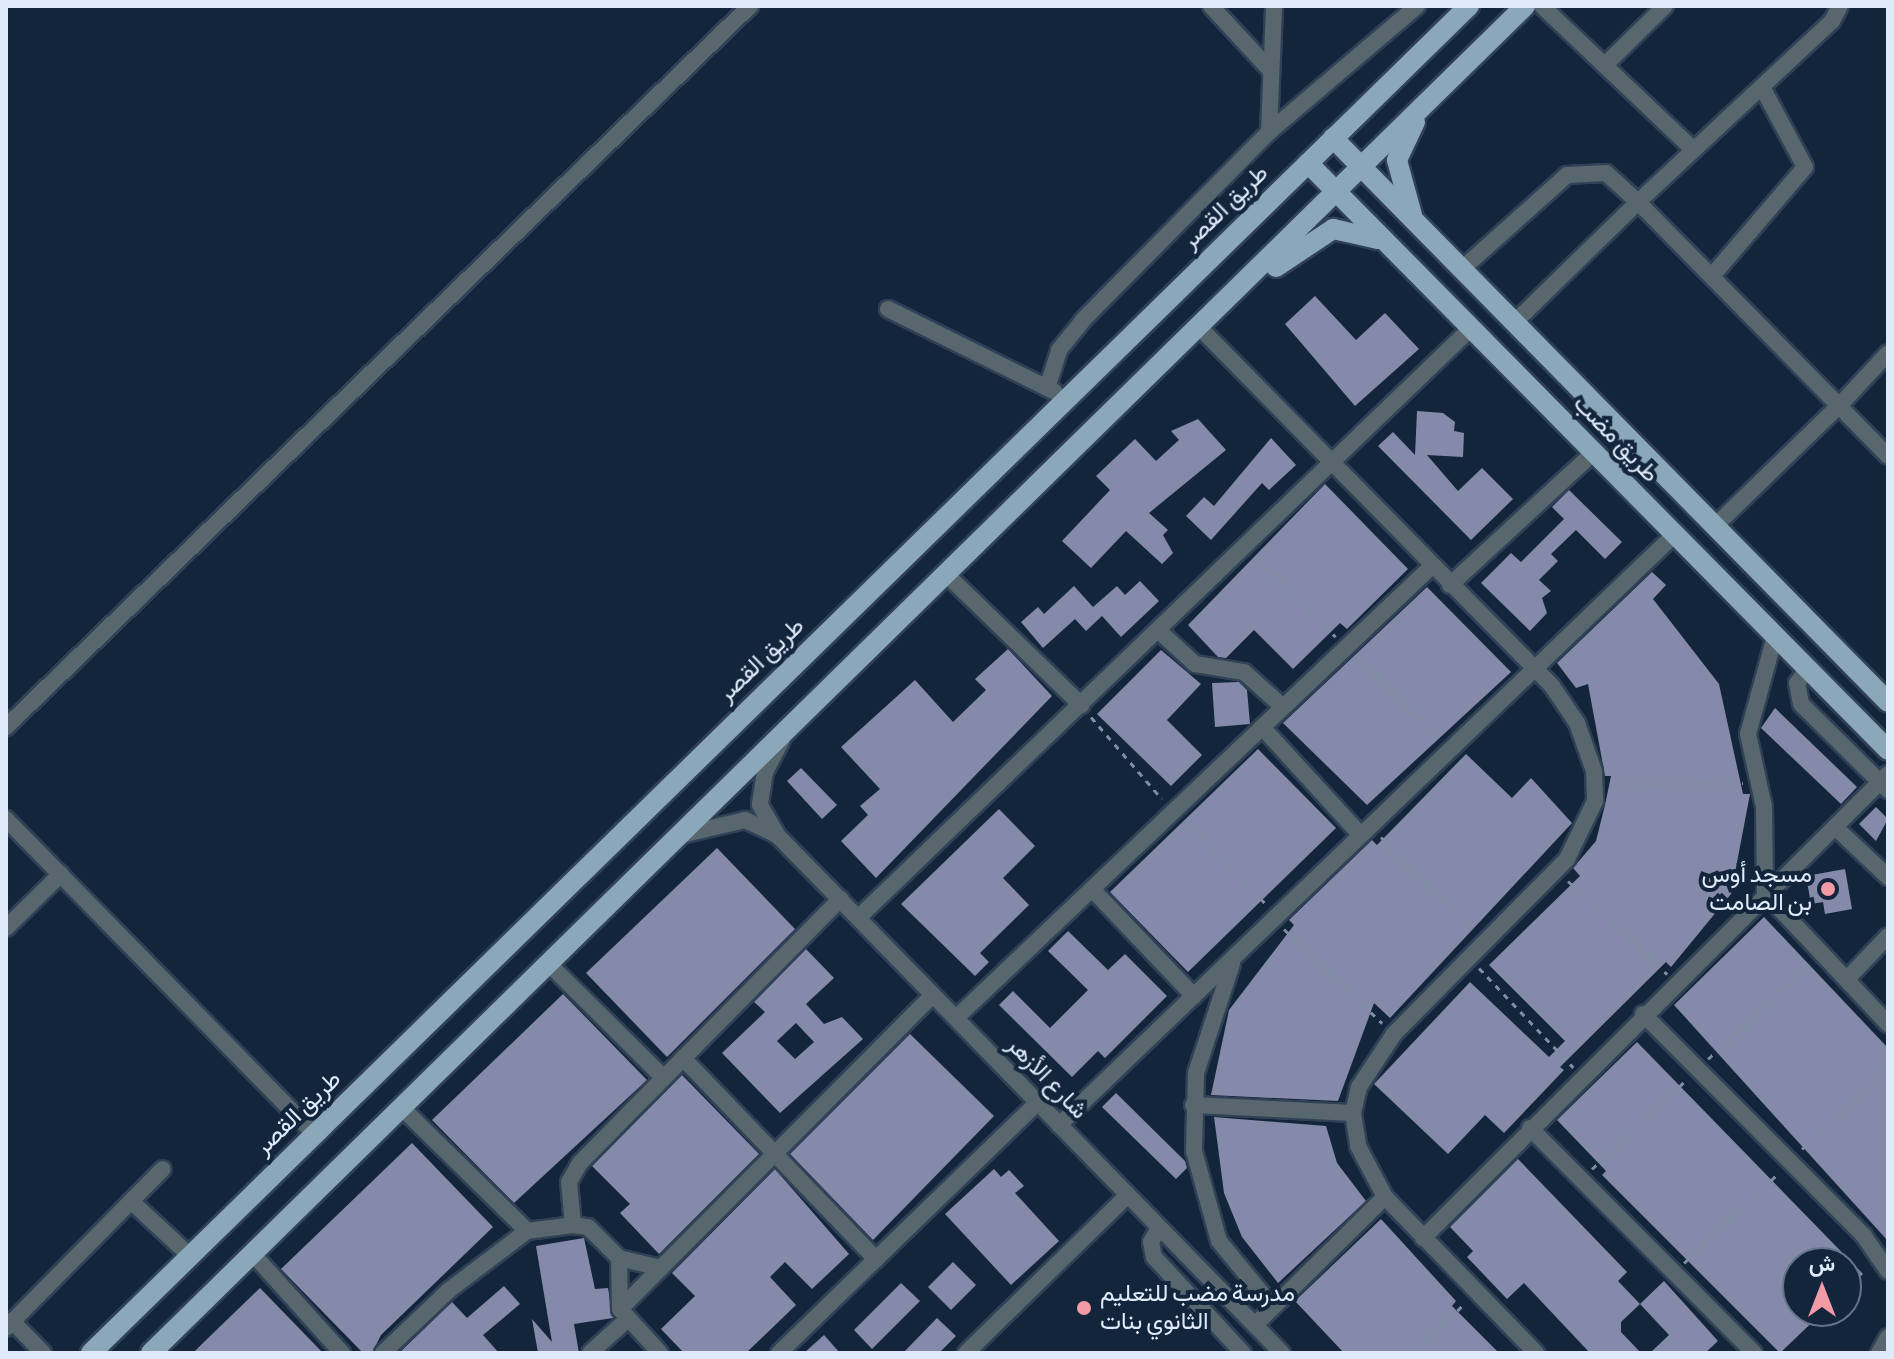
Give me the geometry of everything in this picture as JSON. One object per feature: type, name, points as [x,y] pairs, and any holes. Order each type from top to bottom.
[{"type":"main road","name":"طريق القصر","points":[[91,1353],[1469,6]]},
{"type":"main road","points":[[151,1353],[677,836],[793,717],[1200,328],[1360,165],[1525,6]]},
{"type":"main road","points":[[1413,219],[1397,160],[1427,100]]},
{"type":"main road","name":"طريق مضب","points":[[1333,138],[1888,702]]},
{"type":"main road","name":"طريق مضب","points":[[1308,163],[1888,750]]},
{"type":"main road","points":[[1227,301],[1333,229],[1372,234],[1392,248]]},
{"type":"street","points":[[6,727],[750,6]]},
{"type":"street","points":[[1211,6],[1270,70]]},
{"type":"street","points":[[1269,132],[1274,6]]},
{"type":"street","points":[[1047,388],[1059,350],[1083,320],[1269,132],[1397,12],[1417,6]]},
{"type":"street","points":[[1542,6],[1694,150]]},
{"type":"street","points":[[1605,65],[1665,6]]},
{"type":"street","points":[[1515,322],[1832,21],[1840,6]]},
{"type":"street","points":[[1712,276],[1805,167],[1762,87]]},
{"type":"street","points":[[1462,269],[1567,175],[1606,173],[1888,456]]},
{"type":"street","points":[[888,309],[1067,398]]},
{"type":"street","points":[[1200,328],[1431,567],[1534,668],[1577,723],[1595,784],[1585,830],[1556,870],[1394,1034],[1359,1087],[1353,1113],[1358,1146],[1385,1197],[1536,1353]]},
{"type":"street","points":[[858,918],[1245,545],[1333,465],[1471,328]]},
{"type":"street","points":[[1715,526],[1839,406],[1888,353]]},
{"type":"street","points":[[1450,585],[1594,452]]},
{"type":"street","points":[[1059,1125],[1234,959],[1363,828],[1674,535]]},
{"type":"street","points":[[956,1018],[1092,889],[1170,809],[1262,727],[1431,567]]},
{"type":"street","points":[[945,573],[1081,705]]},
{"type":"street","points":[[1159,631],[1195,664],[1244,672],[1283,707]]},
{"type":"street","points":[[1775,636],[1748,734],[1761,783],[1765,893],[1888,1024]]},
{"type":"street","points":[[1423,1238],[1765,893],[1885,782],[1801,704],[1797,683],[1808,669]]},
{"type":"street","name":"شارع الأزهر","points":[[793,717],[761,796],[778,836],[1282,1353]]},
{"type":"street","points":[[1262,727],[1363,828]]},
{"type":"street","points":[[6,819],[314,1134]]},
{"type":"street","name":"شارع الأزهر","points":[[677,836],[731,820],[778,836]]},
{"type":"street","points":[[1835,827],[1888,877]]},
{"type":"street","points":[[6,928],[61,874]]},
{"type":"street","points":[[1092,889],[1194,996]]},
{"type":"street","points":[[573,1225],[572,1174],[840,899]]},
{"type":"street","points":[[1848,978],[1888,936]]},
{"type":"street","points":[[1234,959],[1206,1033],[1193,1105],[1198,1174],[1214,1230],[1273,1307]]},
{"type":"street","points":[[548,963],[664,1078]]},
{"type":"street","points":[[590,1353],[661,1268],[933,995]]},
{"type":"street","points":[[1643,1014],[1788,1164],[1864,1236],[1888,1271]]},
{"type":"street","points":[[683,1058],[876,1259]]},
{"type":"street","points":[[779,1353],[1037,1103]]},
{"type":"street","points":[[1193,1105],[1353,1113]]},
{"type":"street","points":[[401,1107],[527,1231]]},
{"type":"street","points":[[1530,1128],[1754,1353]]},
{"type":"street","points":[[43,1353],[9,1324],[163,1169]]},
{"type":"street","points":[[966,1353],[1128,1195]]},
{"type":"street","points":[[1255,1325],[1385,1197]]},
{"type":"street","points":[[131,1201],[190,1256]]},
{"type":"street","points":[[383,1353],[448,1291],[527,1231],[573,1225],[588,1227],[619,1258],[661,1268]]},
{"type":"street","points":[[1159,1228],[1151,1242],[1154,1257],[1243,1353]]},
{"type":"street","points":[[252,1253],[342,1353]]},
{"type":"street","points":[[619,1258],[624,1314],[660,1353]]},
{"type":"street","points":[[1879,1353],[1888,1337]]},
{"type":"path","points":[[1245,545],[1451,748]]},
{"type":"path","points":[[1081,705],[1170,809],[1394,1034]]},
{"type":"path","points":[[1595,784],[1761,783]]},
{"type":"path","points":[[1363,828],[1487,942]]},
{"type":"path","points":[[1556,870],[1675,982]]},
{"type":"path","points":[[1580,1180],[1822,953]]},
{"type":"path","points":[[1470,960],[1581,1076]]},
{"type":"path","points":[[1675,1272],[1888,1065]]},
{"type":"path","points":[[1415,1353],[1477,1292]]},
{"type":"building","points":[[1315,296],[1356,340],[1385,313],[1419,349],[1355,406],[1285,324]]},
{"type":"building","points":[[1417,411],[1443,413],[1455,422],[1454,431],[1464,433],[1463,457],[1427,455],[1458,491],[1482,468],[1513,499],[1471,540],[1378,446],[1393,432],[1415,455]]},
{"type":"building","points":[[1198,419],[1226,450],[1149,513],[1168,530],[1163,535],[1173,553],[1162,564],[1126,531],[1091,568],[1062,541],[1110,490],[1096,476],[1135,439],[1156,461],[1179,440],[1171,431]]},
{"type":"building","points":[[1271,438],[1296,465],[1269,490],[1262,483],[1211,540],[1186,516],[1204,497],[1214,506]]},
{"type":"building","points":[[1325,484],[1408,569],[1347,629],[1340,623],[1293,669],[1254,630],[1226,658],[1218,657],[1188,625]]},
{"type":"building","points":[[1569,490],[1622,542],[1605,559],[1576,530],[1551,554],[1558,561],[1539,580],[1551,591],[1542,598],[1547,613],[1530,631],[1481,583],[1511,553],[1521,562],[1564,519],[1552,507]]},
{"type":"building","points":[[1652,572],[1666,585],[1653,599],[1719,684],[1743,794],[1750,794],[1731,894],[1671,967],[1666,962],[1560,1067],[1564,1070],[1504,1133],[1485,1115],[1448,1154],[1374,1084],[1470,982],[1549,1057],[1565,1041],[1489,965],[1580,876],[1573,868],[1596,841],[1605,805],[1611,776],[1605,776],[1588,684],[1576,688],[1557,663]]},
{"type":"building","points":[[1140,581],[1159,601],[1121,637],[1102,616],[1086,631],[1075,619],[1043,648],[1021,622],[1038,607],[1044,614],[1074,586],[1093,607],[1117,586],[1125,595]]},
{"type":"building","points":[[1427,587],[1511,672],[1367,805],[1283,723]]},
{"type":"building","points":[[1008,649],[1052,696],[876,878],[841,841],[868,815],[860,806],[880,789],[841,747],[915,680],[953,722],[986,690],[975,679]]},
{"type":"building","points":[[1161,650],[1201,684],[1167,720],[1202,755],[1171,786],[1097,714]]},
{"type":"building","points":[[1239,682],[1247,690],[1250,724],[1215,727],[1212,683]]},
{"type":"building","points":[[1775,708],[1857,787],[1841,804],[1761,728]]},
{"type":"building","points":[[1258,749],[1336,828],[1188,972],[1110,892]]},
{"type":"building","points":[[1466,754],[1512,798],[1531,778],[1572,823],[1390,1018],[1374,1003],[1338,1101],[1211,1095],[1229,1010],[1294,925],[1289,920],[1372,840],[1377,845]]},
{"type":"building","points":[[801,768],[837,805],[822,819],[787,781]]},
{"type":"building","points":[[1876,807],[1888,819],[1876,841],[1859,824]]},
{"type":"building","points":[[999,809],[1035,846],[1003,878],[1029,905],[980,953],[989,962],[975,976],[901,904]]},
{"type":"building","points":[[717,848],[795,929],[667,1057],[586,973]]},
{"type":"building","name":"مسجد أوس بن الصامت","points":[[1845,869],[1852,909],[1825,914],[1823,902],[1811,904],[1806,876]]},
{"type":"building","points":[[1764,917],[1888,1048],[1888,1241],[1674,1005]]},
{"type":"building","points":[[1068,931],[1108,970],[1125,954],[1167,996],[1105,1058],[1098,1051],[1072,1077],[999,1005],[1013,991],[1050,1028],[1088,990],[1048,951]]},
{"type":"building","points":[[806,949],[834,978],[806,1004],[824,1024],[842,1017],[863,1039],[780,1113],[722,1053],[765,1012],[754,1002]],"holes":[[[796,1023],[814,1042],[795,1059],[777,1041]]]},
{"type":"building","points":[[563,994],[647,1080],[514,1203],[432,1120]]},
{"type":"building","points":[[910,1034],[994,1116],[873,1240],[790,1154]]},
{"type":"building","points":[[1637,1042],[1837,1247],[1782,1247],[1782,1327],[1807,1327],[1780,1353],[1602,1175],[1606,1171],[1557,1120]]},
{"type":"building","points":[[682,1075],[759,1154],[659,1254],[620,1213],[630,1204],[592,1166]]},
{"type":"building","points":[[1116,1093],[1185,1161],[1187,1168],[1176,1179],[1102,1107]]},
{"type":"building","points":[[1214,1117],[1326,1126],[1337,1163],[1366,1201],[1278,1283],[1242,1237],[1224,1193]]},
{"type":"building","points":[[412,1143],[493,1227],[381,1335],[372,1353],[363,1353],[281,1269]]},
{"type":"building","points":[[1518,1159],[1627,1272],[1618,1281],[1640,1304],[1621,1322],[1621,1332],[1641,1353],[1589,1352],[1524,1283],[1507,1299],[1467,1257],[1473,1251],[1450,1227]]},
{"type":"building","points":[[775,1169],[849,1254],[812,1289],[785,1262],[770,1277],[796,1305],[746,1353],[684,1353],[661,1329],[695,1296],[672,1273]]},
{"type":"building","points":[[994,1169],[1001,1177],[1009,1170],[1024,1186],[1015,1193],[1059,1241],[1011,1285],[945,1214]]},
{"type":"building","points":[[1381,1219],[1456,1301],[1452,1306],[1499,1353],[1344,1353],[1295,1301]]},
{"type":"building","points":[[584,1238],[595,1289],[608,1288],[613,1318],[574,1324],[579,1353],[538,1353],[532,1319],[552,1342],[536,1246]]},
{"type":"building","points":[[953,1262],[976,1285],[951,1310],[928,1287]]},
{"type":"building","points":[[1664,1281],[1718,1341],[1705,1353],[1650,1353],[1669,1335],[1640,1304]]},
{"type":"building","points":[[901,1283],[920,1301],[872,1349],[854,1330]]},
{"type":"building","points":[[504,1286],[520,1304],[483,1335],[499,1353],[399,1353],[452,1302],[467,1318]]},
{"type":"building","points":[[260,1288],[323,1353],[193,1353],[204,1342]]},
{"type":"building","points":[[937,1318],[956,1336],[939,1353],[903,1353]]},
{"type":"building","points":[[824,1335],[840,1353],[804,1353]]},
{"type":"place","name":"مسجد أوس بن الصامت","points":[[1828,889]]},
{"type":"place","name":"مدرسة مضب للتعليم الثانوي بنات","points":[[1084,1308]]}]
